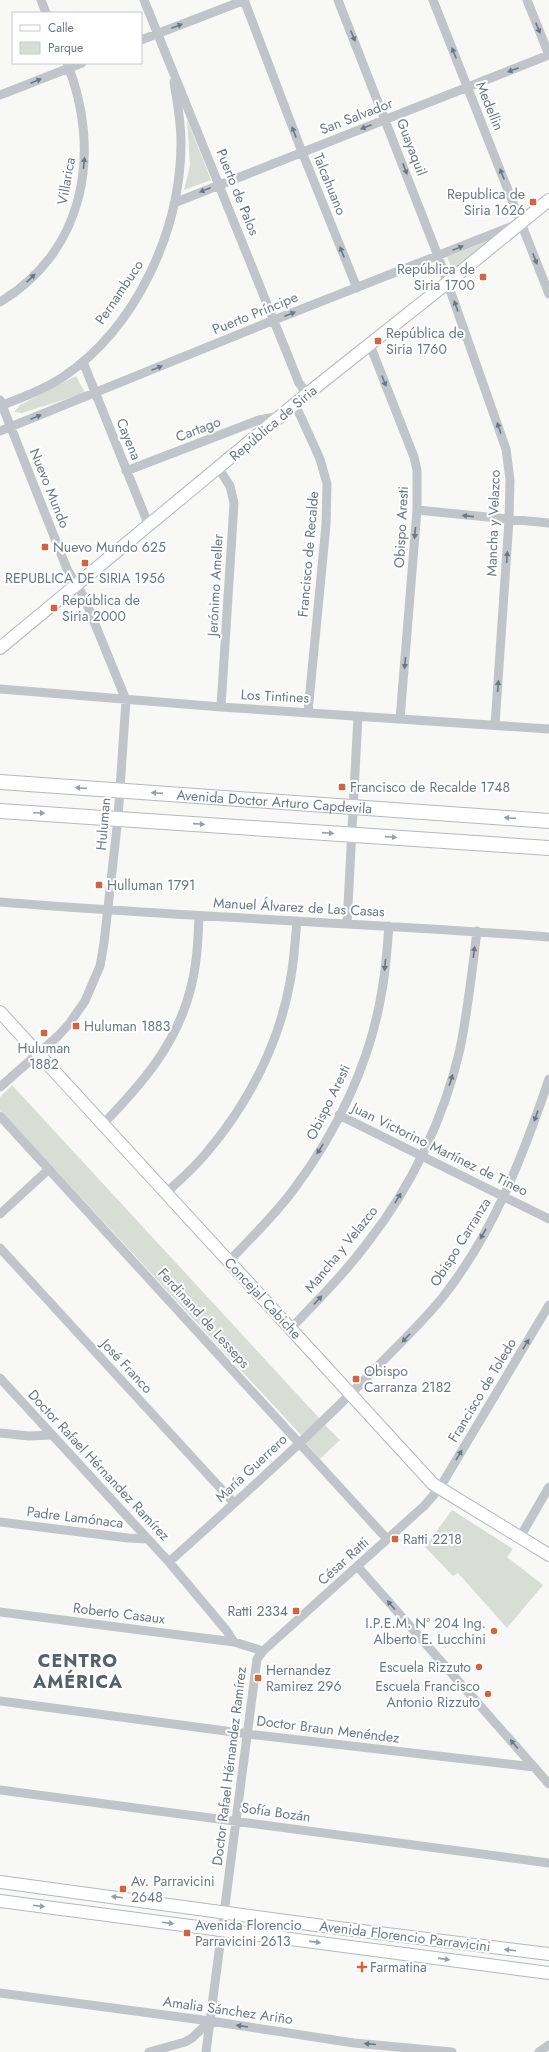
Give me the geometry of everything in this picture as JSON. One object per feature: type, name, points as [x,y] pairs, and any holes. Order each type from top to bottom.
[{"type":"main road","name":"República de Siria","points":[[0,647],[77,586],[307,394],[448,283],[549,200]]},
{"type":"main road","name":"Avenida Doctor Arturo Capdevila","points":[[0,782],[549,821]]},
{"type":"main road","name":"Avenida Doctor Arturo Capdevila","points":[[0,811],[549,848]]},
{"type":"main road","name":"Concejal Cabiche","points":[[0,1012],[439,1489],[549,1555]]},
{"type":"main road","name":"Avenida Florencio Parravicini","points":[[0,1882],[225,1911],[338,1928],[549,1954]]},
{"type":"main road","name":"Avenida Florencio Parravicini","points":[[0,1901],[549,1973]]},
{"type":"street","points":[[41,0],[46,12]]},
{"type":"street","name":"Puerto de Palos","points":[[144,0],[220,184],[299,383],[307,394]]},
{"type":"street","points":[[142,40],[244,0]]},
{"type":"street","name":"Talcahuano","points":[[244,0],[302,152],[357,288]]},
{"type":"street","name":"Guayaquil","points":[[338,0],[386,119],[448,283]]},
{"type":"street","name":"Medellin","points":[[433,0],[522,223]]},
{"type":"street","points":[[527,0],[549,55]]},
{"type":"street","name":"San Salvador","points":[[174,203],[549,55]]},
{"type":"street","points":[[0,95],[68,66]]},
{"type":"street","name":"Villarica","points":[[0,302],[20,288],[45,264],[65,234],[73,218],[79,198],[83,180],[85,142],[80,104],[68,66]]},
{"type":"street","name":"Pernambuco","points":[[1,404],[62,378],[83,362],[121,320],[157,261],[174,203],[181,143],[180,122],[171,66]]},
{"type":"street","points":[[522,223],[549,294]]},
{"type":"street","name":"Puerto Príncipe","points":[[0,431],[274,320],[522,223]]},
{"type":"street","name":"Mancha y Velazco","points":[[448,283],[506,449],[510,480],[510,520],[495,725]]},
{"type":"street","name":"Obispo Aresti","points":[[370,345],[414,457],[417,470],[417,510],[400,719]]},
{"type":"street","name":"Cayena","points":[[83,362],[149,526]]},
{"type":"street","name":"Nuevo Mundo","points":[[1,404],[67,568],[77,586]]},
{"type":"street","name":"Francisco de Recalde","points":[[295,404],[320,459],[327,484],[326,525],[308,712]]},
{"type":"street","name":"Cartago","points":[[126,471],[259,420],[280,416]]},
{"type":"street","name":"Jerónimo Ameller","points":[[219,468],[230,486],[234,503],[222,707]]},
{"type":"street","points":[[417,510],[549,523]]},
{"type":"street","name":"Huluman","points":[[0,1087],[38,1054],[69,1024],[85,1001],[100,966],[108,911],[118,818],[126,700],[84,597],[77,586]]},
{"type":"street","name":"Los Tintines","points":[[0,689],[222,707],[549,729]]},
{"type":"street","points":[[347,924],[358,716]]},
{"type":"street","name":"Manuel Álvarez de Las Casas","points":[[0,902],[108,911],[476,931],[549,937]]},
{"type":"street","points":[[103,1124],[131,1096],[158,1061],[182,1016],[194,975],[200,916]]},
{"type":"street","points":[[166,1193],[207,1153],[221,1136],[237,1112],[261,1070],[279,1025],[286,1002],[297,921]]},
{"type":"street","name":"Obispo Aresti","points":[[229,1261],[274,1214],[294,1188],[326,1141],[339,1115],[363,1061],[374,1027],[382,991],[390,926]]},
{"type":"street","name":"Mancha y Velazco","points":[[291,1328],[344,1272],[369,1241],[392,1208],[422,1155],[448,1092],[460,1049],[468,1010],[476,931]]},
{"type":"street","name":"Obispo Carranza","points":[[351,1394],[419,1324],[442,1298],[462,1269],[504,1196],[524,1152],[549,1079]]},
{"type":"street","name":"Juan Victorino Martínez de Tineo","points":[[339,1115],[549,1219]]},
{"type":"street","name":"Ferdinand de Lesseps","points":[[0,1116],[387,1539]]},
{"type":"street","points":[[0,1214],[49,1169]]},
{"type":"street","name":"José Franco","points":[[0,1248],[234,1504]]},
{"type":"street","name":"Francisco de Toledo","points":[[439,1489],[549,1305]]},
{"type":"street","name":"Doctor Rafael Hérnandez Ramírez","points":[[0,1378],[169,1562],[226,1630],[234,1642],[263,1651],[255,1664],[248,1734],[206,2052]]},
{"type":"street","name":"María Guerrero","points":[[169,1562],[234,1504],[351,1394]]},
{"type":"street","points":[[0,1433],[29,1436],[52,1435]]},
{"type":"street","points":[[520,1537],[549,1487]]},
{"type":"street","name":"César Ratti","points":[[263,1651],[358,1567],[424,1506],[439,1489]]},
{"type":"street","name":"Padre Lamónaca","points":[[0,1522],[128,1538],[147,1538]]},
{"type":"street","points":[[358,1567],[549,1784]]},
{"type":"street","name":"Roberto Casaux","points":[[0,1612],[234,1642]]},
{"type":"street","name":"Doctor Braun Menéndez","points":[[0,1701],[248,1734],[534,1767]]},
{"type":"street","name":"Sofía Bozán","points":[[0,1790],[549,1862]]},
{"type":"street","name":"Amalia Sánchez Ariño","points":[[0,1993],[210,2021],[353,2047],[452,2052]]},
{"type":"street","points":[[149,2052],[185,2042],[192,2038],[210,2021]]},
{"type":"street","points":[[539,2052],[549,2045]]},
{"type":"green space","points":[[187,119],[211,180],[184,190],[190,165]]},
{"type":"green space","points":[[493,239],[454,273],[447,257]]},
{"type":"green space","points":[[76,376],[85,393],[22,413],[14,412],[20,405]]},
{"type":"green space","points":[[12,1085],[320,1419],[301,1435],[0,1110],[0,1097]]},
{"type":"green space","points":[[325,1425],[340,1440],[320,1459],[306,1443]]},
{"type":"green space","points":[[452,1510],[513,1549],[507,1557],[543,1585],[507,1628],[458,1573],[453,1576],[425,1547]]},
{"type":"place","name":"Republica de Siria 1626","points":[[533,202]]},
{"type":"place","name":"República de Siria 1700","points":[[483,277]]},
{"type":"place","name":"República de Siria 1760","points":[[378,341]]},
{"type":"place","name":"Nuevo Mundo 625","points":[[45,547]]},
{"type":"place","name":"REPUBLICA DE SIRIA 1956","points":[[85,563]]},
{"type":"place","name":"República de Siria 2000","points":[[54,608]]},
{"type":"place","name":"Francisco de Recalde 1748","points":[[342,787]]},
{"type":"place","name":"Hulluman 1791","points":[[99,885]]},
{"type":"place","name":"Huluman 1883","points":[[76,1026]]},
{"type":"place","name":"Huluman 1882","points":[[44,1033]]},
{"type":"place","name":"Obispo Carranza 2182","points":[[356,1379]]},
{"type":"place","name":"Ratti 2218","points":[[395,1539]]},
{"type":"place","name":"Ratti 2334","points":[[296,1611]]},
{"type":"place","name":"I.P.E.M. Nº 204 Ing. Alberto E. Lucchini","points":[[494,1631]]},
{"type":"place","name":"Escuela Rizzuto","points":[[479,1667]]},
{"type":"place","name":"Hernandez Ramirez 296","points":[[258,1678]]},
{"type":"place","name":"Escuela Francisco Antonio Rizzuto","points":[[488,1694]]},
{"type":"place","name":"Av. Parravicini 2648","points":[[123,1889]]},
{"type":"place","name":"Avenida Florencio Parravicini 2613","points":[[187,1933]]},
{"type":"place","name":"Farmatina","points":[[362,1967]]},
{"type":"district","name":"CENTRO AMÉRICA","points":[[78,1671]]}]
